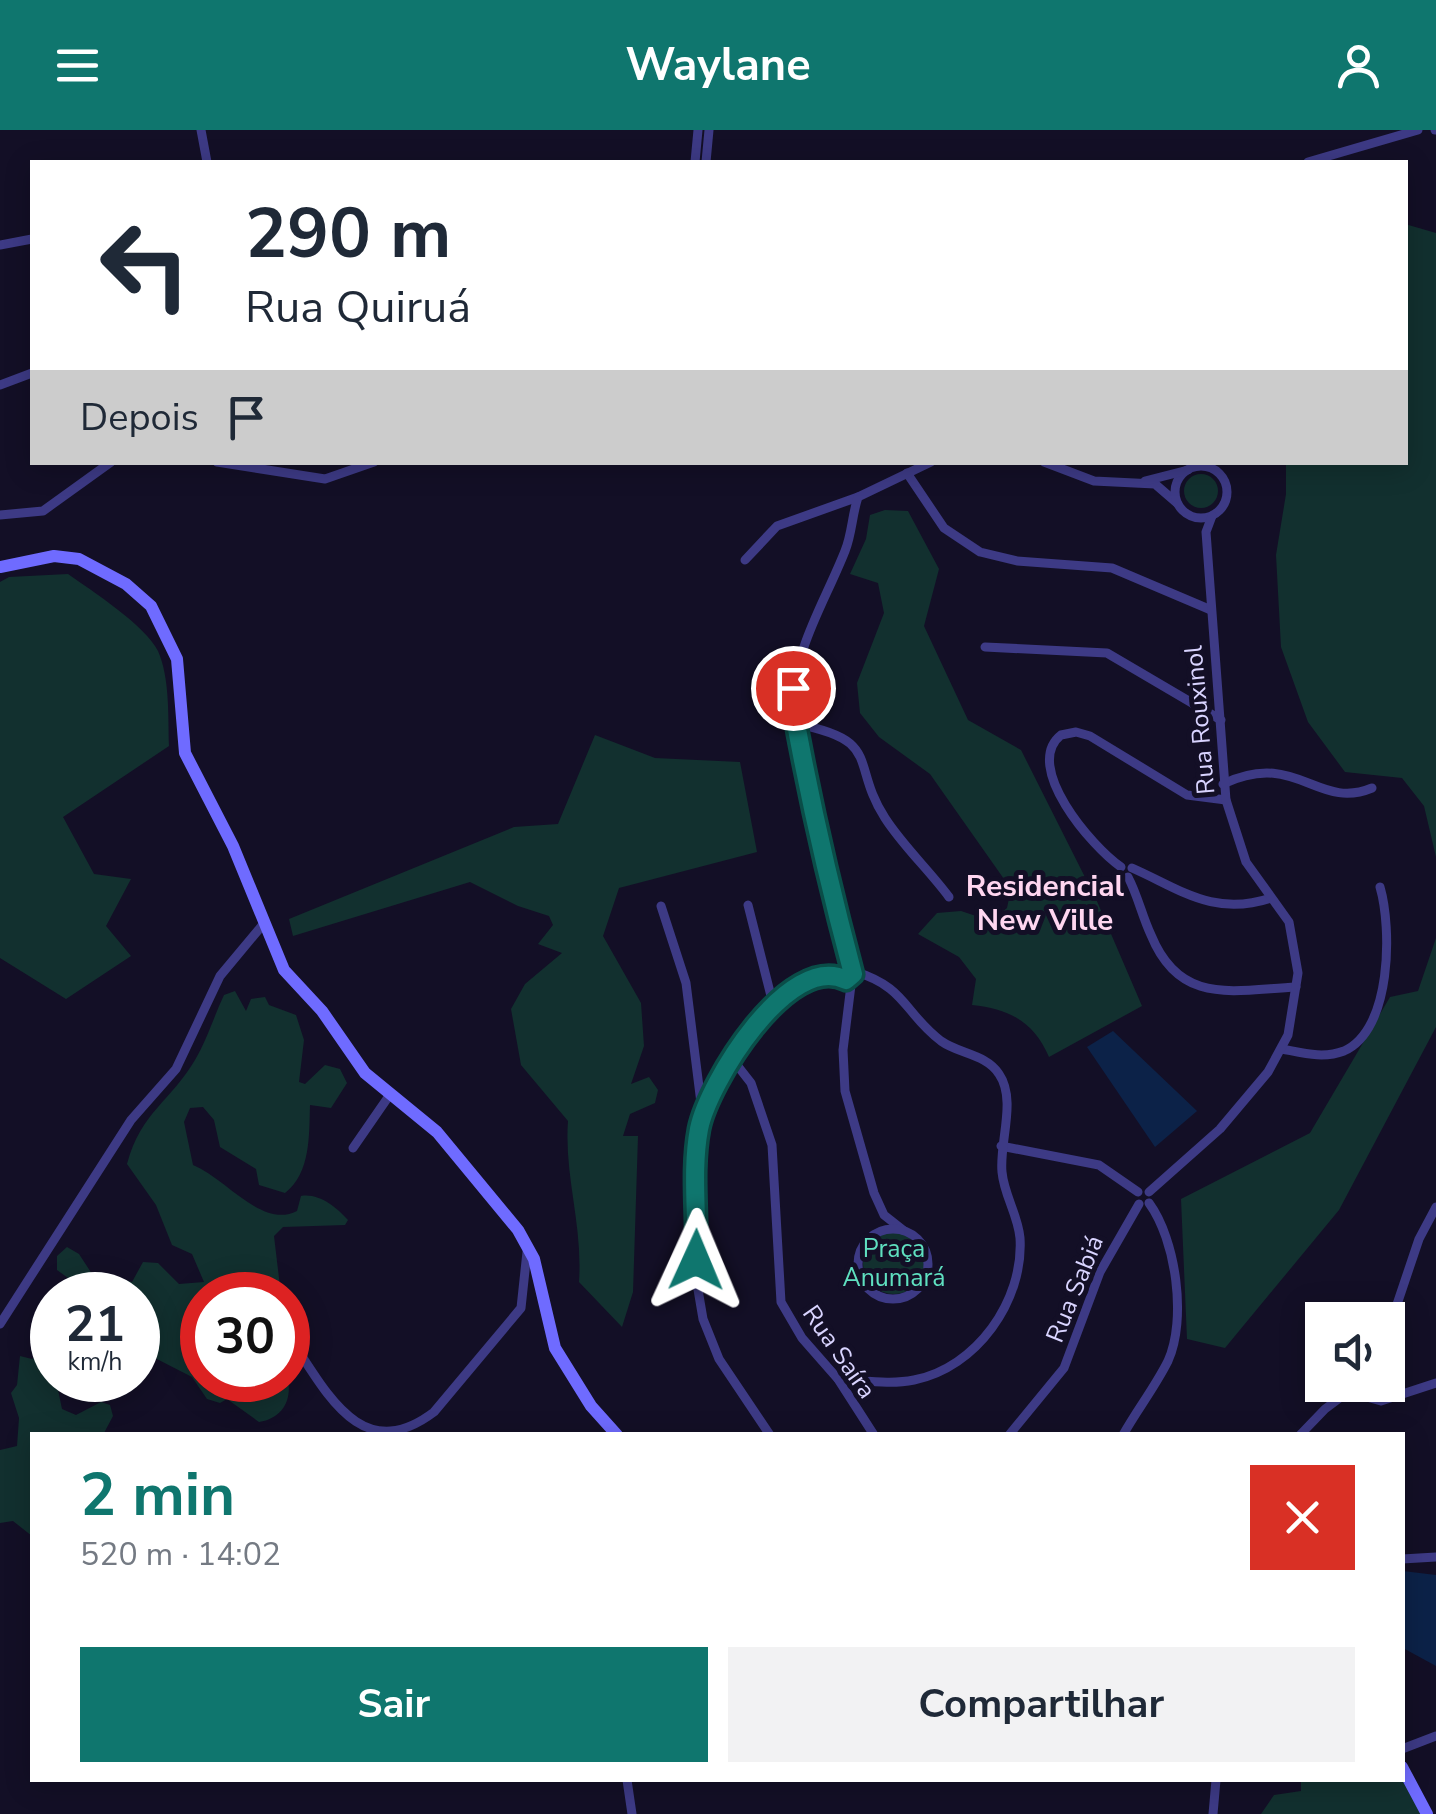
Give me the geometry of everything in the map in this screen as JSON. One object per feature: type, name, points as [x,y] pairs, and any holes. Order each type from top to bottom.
[{"type":"main road","points":[[0,567],[54,556],[79,559],[126,584],[151,606],[177,659],[184,753],[233,846],[284,970],[322,1011],[355,1061],[438,1132],[527,1244],[555,1348],[591,1406],[615,1432]]},
{"type":"main road","points":[[1405,1772],[1428,1814]]},
{"type":"street","points":[[201,130],[207,160]]},
{"type":"street","points":[[695,160],[698,130]]},
{"type":"street","points":[[706,160],[710,130]]},
{"type":"street","points":[[1315,160],[1418,130]]},
{"type":"street","points":[[0,246],[30,240]]},
{"type":"street","points":[[0,385],[30,374]]},
{"type":"street","points":[[0,515],[43,511],[107,465]]},
{"type":"street","points":[[236,465],[325,479],[365,465]]},
{"type":"street","points":[[1051,465],[1085,479],[1161,487],[1199,518],[1212,516],[1227,498],[1225,482],[1206,467],[1138,483]]},
{"type":"street","points":[[745,560],[777,526],[858,498],[914,468],[944,528],[980,552],[1017,560],[1097,564],[1137,575],[1211,610]]},
{"type":"street","points":[[1179,505],[1178,480],[1190,469]]},
{"type":"street","points":[[858,498],[848,543],[800,652],[793,688],[796,724],[850,997],[843,1050],[845,1091],[874,1193],[886,1218],[903,1230],[922,1244],[929,1267],[919,1289],[897,1300],[873,1294],[859,1274],[860,1250],[872,1236],[885,1229],[903,1230]]},
{"type":"street","name":"Rua Rouxinol","points":[[1144,1198],[1228,1121],[1282,1049],[1296,987],[1293,937],[1288,922],[1246,862],[1223,784],[1206,532],[1212,516]]},
{"type":"street","name":"Rua Rouxinol","points":[[1199,518],[1206,532]]},
{"type":"street","points":[[1186,598],[1209,593]]},
{"type":"street","points":[[985,647],[1107,653],[1221,720]]},
{"type":"street","points":[[1200,706],[1220,699]]},
{"type":"street","points":[[796,724],[832,733],[858,752],[886,820],[948,897]]},
{"type":"street","points":[[1226,800],[1187,795],[1082,733],[1062,734],[1053,742],[1049,771],[1082,830],[1128,870],[1195,899],[1253,902],[1271,898]]},
{"type":"street","points":[[1223,784],[1249,772],[1268,770],[1340,794],[1372,788]]},
{"type":"street","points":[[1128,870],[1166,963],[1186,984],[1222,990],[1296,987]]},
{"type":"street","points":[[1253,902],[1262,886]]},
{"type":"street","points":[[1282,1049],[1330,1055],[1348,1049],[1362,1035],[1388,960],[1389,920],[1380,886]]},
{"type":"street","points":[[748,904],[773,1004]]},
{"type":"street","points":[[661,906],[686,983],[703,1114],[696,1159],[697,1293],[719,1359],[768,1432]]},
{"type":"street","points":[[0,1324],[131,1120],[176,1069],[220,976],[264,922]]},
{"type":"street","points":[[703,1114],[733,1060],[773,1004],[783,994],[822,974],[871,978],[901,994],[939,1040],[987,1062],[998,1073],[1006,1094],[1002,1178],[1018,1225],[1020,1251],[1012,1286],[994,1326],[974,1349],[930,1376],[896,1382],[838,1380]]},
{"type":"street","points":[[768,982],[783,994]]},
{"type":"street","name":"Rua Saíra","points":[[733,1060],[751,1083],[772,1146],[781,1302],[802,1338],[838,1380],[872,1432]]},
{"type":"street","points":[[353,1148],[392,1092]]},
{"type":"street","points":[[1002,1146],[1099,1165],[1144,1198],[1170,1240],[1175,1333],[1168,1360],[1125,1432]]},
{"type":"street","points":[[872,1236],[874,1193]]},
{"type":"street","name":"Rua Sabiá","points":[[1011,1432],[1064,1368],[1086,1319],[1100,1272],[1144,1198]]},
{"type":"street","points":[[1398,1302],[1419,1240],[1436,1207]]},
{"type":"street","points":[[310,1365],[344,1411],[363,1429],[376,1432],[422,1419],[434,1412],[521,1308],[527,1244]]},
{"type":"street","points":[[1405,1394],[1436,1384]]},
{"type":"street","points":[[1303,1432],[1337,1402]]},
{"type":"street","points":[[1405,1560],[1436,1557]]},
{"type":"street","points":[[1405,1748],[1436,1736]]},
{"type":"street","points":[[626,1782],[632,1814]]},
{"type":"street","points":[[1213,1814],[1216,1782]]},
{"type":"green space","points":[[1408,225],[1436,233],[1436,857],[1424,806],[1402,778],[1345,772],[1308,722],[1281,647],[1276,555],[1286,494],[1286,465],[1408,465]]},
{"type":"green space","points":[[1201,474],[1213,479],[1218,491],[1213,503],[1201,508],[1189,503],[1184,491],[1189,479]]},
{"type":"green space","points":[[885,510],[908,511],[939,569],[924,626],[968,720],[1021,750],[1096,899],[1142,1006],[1049,1057],[1036,1035],[1019,1019],[972,1005],[976,979],[959,957],[918,934],[937,913],[961,911],[991,921],[1007,908],[1011,889],[930,774],[879,737],[860,713],[857,683],[884,613],[878,583],[850,574],[866,539],[870,515]]},
{"type":"green space","points":[[68,574],[130,620],[158,651],[166,685],[169,746],[63,817],[94,874],[131,879],[106,926],[131,956],[66,999],[0,958],[0,582],[9,577]]},
{"type":"green space","points":[[595,735],[655,758],[740,762],[757,852],[619,888],[603,936],[641,1003],[644,1046],[631,1084],[649,1077],[658,1090],[655,1103],[630,1114],[623,1136],[638,1136],[633,1292],[622,1327],[579,1282],[568,1121],[521,1065],[511,1009],[525,984],[562,953],[538,944],[553,925],[549,916],[518,906],[470,882],[293,936],[289,919],[514,827],[558,824]]},
{"type":"green space","points":[[1436,938],[1436,1027],[1339,1210],[1225,1348],[1187,1339],[1181,1199],[1310,1133],[1390,997],[1418,991]]},
{"type":"green space","points":[[235,991],[246,1011],[251,999],[265,997],[269,1005],[296,1015],[304,1040],[299,1082],[305,1084],[325,1065],[340,1069],[347,1083],[331,1108],[310,1105],[304,1164],[285,1193],[259,1185],[256,1169],[220,1147],[214,1120],[203,1107],[190,1108],[184,1122],[193,1165],[258,1208],[284,1215],[297,1211],[301,1196],[308,1196],[327,1202],[348,1220],[345,1225],[283,1227],[274,1236],[278,1272],[200,1272],[192,1254],[172,1245],[156,1205],[127,1164],[148,1119],[195,1060],[224,995]]},
{"type":"green space","name":"Praça Anumará","points":[[894,1232],[916,1241],[925,1263],[916,1285],[894,1294],[872,1285],[863,1263],[872,1241]]},
{"type":"green space","points":[[67,1247],[79,1254],[91,1272],[57,1270],[57,1256]]},
{"type":"green space","points":[[143,1262],[158,1263],[179,1284],[180,1371],[160,1361],[160,1272],[138,1272]]},
{"type":"green space","points":[[20,1356],[30,1358],[30,1402],[61,1402],[62,1409],[76,1415],[101,1402],[110,1405],[113,1416],[105,1432],[30,1432],[30,1534],[13,1521],[0,1523],[0,1450],[17,1446],[19,1418],[11,1393],[17,1385]]},
{"type":"green space","points":[[231,1402],[286,1402],[274,1417],[259,1422]]},
{"type":"green space","points":[[1301,1782],[1404,1782],[1428,1814],[1261,1814],[1274,1795],[1301,1791]]},
{"type":"water","points":[[1113,1031],[1197,1111],[1155,1147],[1087,1047]]},
{"type":"water","points":[[1405,1571],[1436,1575],[1436,1666],[1405,1649]]},
{"type":"district","name":"Residencial New Ville","points":[[1045,903]]},
{"type":"route","points":[[696,1260],[698,1130],[711,1094],[785,992],[822,974],[846,980],[854,971],[838,932],[793,707],[793,688]]}]
